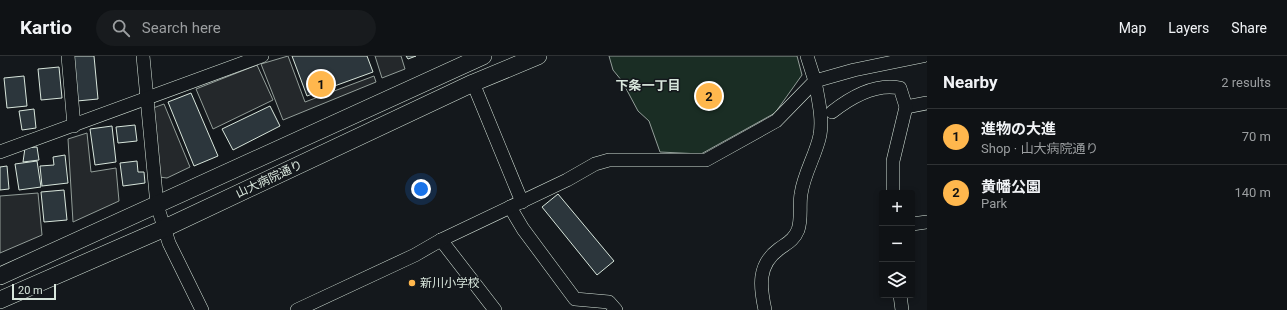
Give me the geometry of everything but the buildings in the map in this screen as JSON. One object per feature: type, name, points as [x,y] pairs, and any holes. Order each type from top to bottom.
[{"type":"street","points":[[68,56],[74,126]]},
{"type":"street","points":[[143,56],[154,186],[157,205],[170,243],[202,310]]},
{"type":"street","points":[[0,152],[262,56]]},
{"type":"street","name":"山大病院通り","points":[[0,276],[157,205],[464,60],[483,56]]},
{"type":"street","name":"山大病院通り","points":[[0,300],[165,228],[473,83],[538,56]]},
{"type":"street","points":[[765,310],[760,286],[763,270],[769,259],[778,250],[792,241],[798,229],[801,193],[820,135],[821,116],[815,81],[807,56]]},
{"type":"street","points":[[297,310],[415,255],[441,240],[567,180],[595,164],[609,160],[706,160],[776,121],[815,81],[854,70],[923,56]]},
{"type":"street","points":[[473,83],[522,202]]},
{"type":"street","points":[[832,112],[846,101],[861,93],[891,86],[900,88],[906,107],[893,161],[893,190]]},
{"type":"street","points":[[906,107],[927,103]]},
{"type":"street","points":[[510,207],[523,229],[575,299],[609,302],[616,310]]},
{"type":"street","points":[[915,224],[927,222]]},
{"type":"street","points":[[441,240],[495,310]]},
{"type":"street","points":[[900,298],[902,310]]},
{"type":"green space","points":[[609,56],[797,56],[802,75],[775,113],[701,154],[660,152],[649,121],[638,111],[622,81],[613,70]]},
{"type":"shaded area","points":[[288,56],[305,102],[374,76],[376,82],[283,120],[261,64]]},
{"type":"shaded area","points":[[375,56],[401,56],[405,69],[382,78]]},
{"type":"shaded area","points":[[257,65],[273,100],[213,129],[196,89]]},
{"type":"shaded area","points":[[164,104],[190,167],[167,178],[159,177],[153,108]]},
{"type":"shaded area","points":[[87,133],[91,172],[116,168],[119,201],[73,222],[68,139]]},
{"type":"shaded area","points":[[38,193],[42,235],[0,253],[0,196]]},
{"type":"place","name":"進物の大進","points":[[321,84]]},
{"type":"place","name":"黄幡公園","points":[[709,96]]},
{"type":"place","name":"新川小学校","points":[[412,283]]},
{"type":"district","name":"下条一丁目","points":[[648,85]]}]
